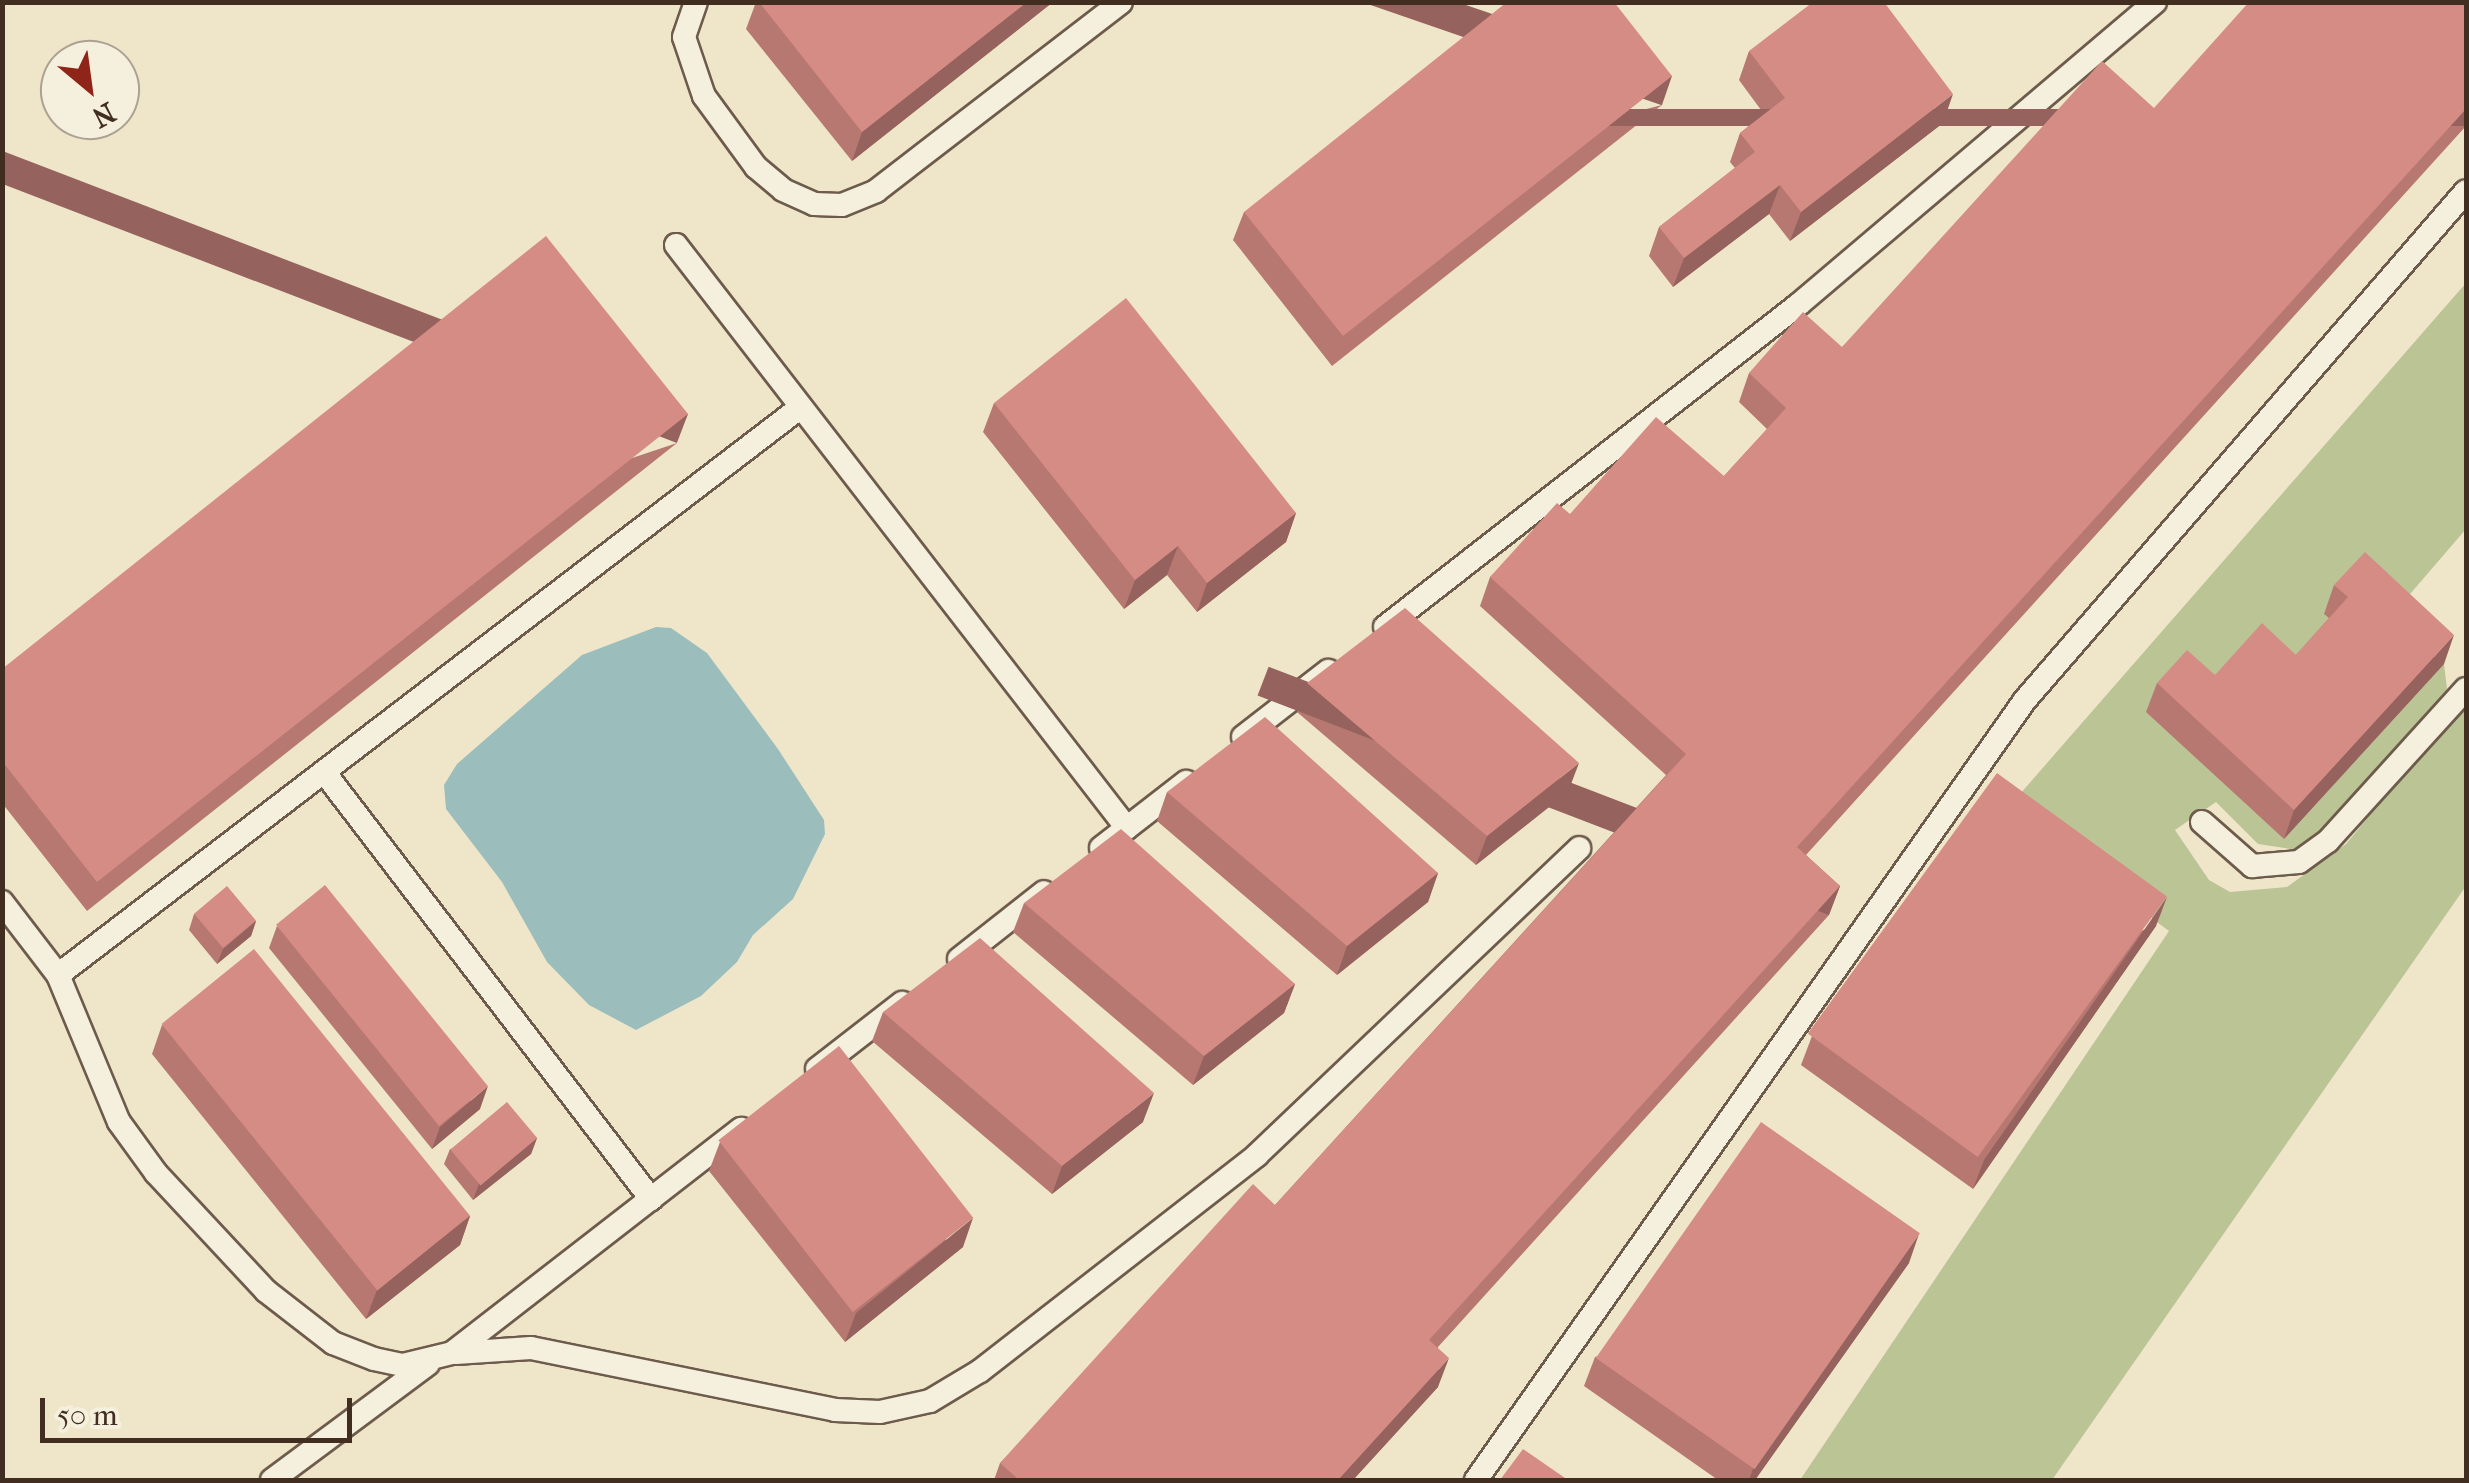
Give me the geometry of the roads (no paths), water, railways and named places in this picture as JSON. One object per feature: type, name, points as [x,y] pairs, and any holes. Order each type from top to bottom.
[{"type":"lane","points":[[690,5],[684,37],[690,66],[756,167],[783,190],[814,204],[842,205],[876,191],[1121,2]]},
{"type":"lane","points":[[804,1079],[1798,305],[2155,2]]},
{"type":"lane","points":[[1476,1480],[2025,700],[2466,191]]},
{"type":"lane","points":[[676,245],[1126,828]]},
{"type":"lane","points":[[58,975],[801,407]]},
{"type":"lane","points":[[2202,822],[2252,866],[2298,862],[2328,841],[2466,689]]},
{"type":"lane","points":[[324,772],[651,1199]]},
{"type":"lane","points":[[2,902],[58,975],[103,1088],[136,1149],[266,1291],[333,1342],[403,1365],[531,1348],[835,1410],[880,1412],[930,1400],[980,1371],[1258,1155],[1579,848]]},
{"type":"lane","points":[[272,1480],[441,1358],[758,1115]]},
{"type":"water","points":[[656,627],[671,628],[707,653],[778,749],[824,820],[825,834],[793,899],[753,935],[737,962],[701,996],[636,1030],[589,1005],[547,962],[502,882],[446,809],[444,785],[457,764],[582,655]]}]
